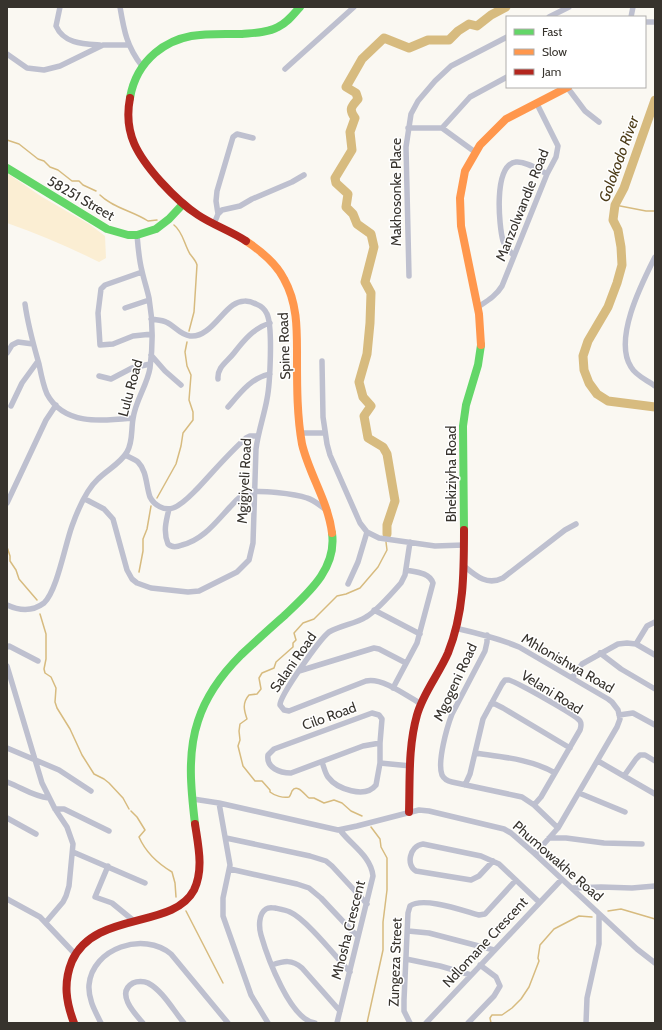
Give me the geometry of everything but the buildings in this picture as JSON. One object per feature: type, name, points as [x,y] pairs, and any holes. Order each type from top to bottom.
[{"type":"street","points":[[60,7],[56,26],[62,34],[71,41],[76,43],[103,46],[128,45]]},
{"type":"street","points":[[120,7],[128,45],[142,66]]},
{"type":"street","name":"Spine Road","points":[[75,954],[83,944],[95,935],[109,928],[164,913],[176,908],[189,897],[199,880],[201,869],[190,773],[192,745],[199,718],[218,681],[234,661],[307,594],[321,578],[327,566],[333,544],[333,533],[328,511],[307,461],[301,433],[296,307],[286,279],[278,267],[266,254],[238,236],[197,214],[183,204],[140,156],[131,138],[128,121],[128,105],[134,80],[142,66],[160,48],[180,38],[197,34],[261,33],[280,26],[293,16],[300,7]]},
{"type":"street","points":[[286,69],[354,7]]},
{"type":"street","points":[[551,16],[569,7]]},
{"type":"street","name":"Makhosonke Place","points":[[409,276],[406,147],[410,114],[414,107],[451,66],[506,38]]},
{"type":"street","points":[[7,54],[27,68],[44,70],[60,66],[103,46]]},
{"type":"street","points":[[442,128],[470,97],[506,78]]},
{"type":"street","name":"Bhekiziyha Road","points":[[409,812],[413,732],[421,704],[446,657],[462,599],[464,544],[462,427],[480,356],[480,324],[478,307],[465,253],[459,209],[461,183],[475,152],[490,133],[506,119],[565,88]]},
{"type":"street","points":[[568,88],[585,110],[599,122]]},
{"type":"street","name":"Manzolwandle Road","points":[[478,307],[498,292],[502,286],[547,174],[556,157],[558,146],[537,104]]},
{"type":"street","points":[[408,128],[442,128],[475,152]]},
{"type":"street","points":[[218,214],[216,201],[217,191],[233,137],[237,134],[254,138]]},
{"type":"street","points":[[514,256],[505,246],[501,230],[499,194],[503,177],[508,167],[511,164],[518,162],[523,162],[547,174]]},
{"type":"street","name":"58251 Street","points":[[7,168],[107,229],[128,235],[137,235],[156,229],[163,225],[183,204]]},
{"type":"street","points":[[214,224],[218,214],[222,210],[240,206],[304,175]]},
{"type":"street","name":"Lulu Road","points":[[7,605],[21,610],[27,610],[36,608],[46,600],[54,587],[72,526],[92,485],[119,462],[128,450],[132,437],[133,418],[150,364],[152,334],[149,300],[142,272],[137,235]]},
{"type":"street","points":[[655,257],[636,297],[630,317],[625,344],[626,357],[631,368],[635,373],[655,386]]},
{"type":"street","points":[[142,272],[105,285],[101,289],[98,313],[100,345],[113,344],[133,336],[152,334]]},
{"type":"street","points":[[125,308],[149,300]]},
{"type":"street","points":[[151,319],[167,322],[184,334],[194,336],[204,332],[233,305],[242,301],[252,302],[263,308],[267,313],[270,323],[255,330],[241,343],[234,353],[221,366],[218,379]]},
{"type":"street","points":[[25,304],[28,325],[47,394],[56,405],[69,414],[88,420],[100,421],[133,418]]},
{"type":"street","name":"Mgigiyeli Road","points":[[85,499],[104,509],[113,519],[127,570],[132,579],[137,583],[151,588],[194,592],[199,591],[237,572],[248,562],[252,553],[253,542],[256,449],[267,400],[270,374],[270,323]]},
{"type":"street","points":[[7,353],[12,345],[18,342],[33,344]]},
{"type":"street","points":[[151,354],[165,371],[181,385]]},
{"type":"street","points":[[11,406],[22,383],[38,361]]},
{"type":"street","points":[[322,361],[323,417],[330,455],[354,512],[367,532],[379,538],[435,546],[464,544]]},
{"type":"street","points":[[99,376],[111,379],[132,368],[150,364]]},
{"type":"street","points":[[228,407],[251,383],[270,374]]},
{"type":"street","points":[[7,503],[46,420],[56,405]]},
{"type":"street","points":[[301,433],[325,434]]},
{"type":"street","points":[[125,455],[140,464],[153,501],[159,506],[169,509],[178,506],[191,495],[246,438],[258,436]]},
{"type":"street","points":[[169,509],[165,532],[166,540],[171,546],[183,545],[197,540],[238,498],[246,493],[255,491],[272,492],[306,498],[328,511]]},
{"type":"street","points":[[464,566],[481,579],[498,581],[565,530],[576,524]]},
{"type":"street","points":[[348,584],[358,562],[367,532]]},
{"type":"street","name":"Salani Road","points":[[410,542],[406,570],[401,582],[374,610],[364,618],[329,632],[325,636],[298,671],[281,699],[280,705],[284,710],[289,711],[371,680],[376,680],[393,688],[421,704]]},
{"type":"street","points":[[393,688],[417,643],[433,583],[429,576],[423,573],[406,570]]},
{"type":"street","points":[[374,610],[420,634]]},
{"type":"street","points":[[636,644],[647,626],[655,622]]},
{"type":"street","name":"Mhlonishwa Road","points":[[455,628],[487,635],[519,647],[612,702],[618,710],[619,715],[617,727],[598,761],[558,828],[535,854]]},
{"type":"street","name":"Mgogeni Road","points":[[487,635],[485,651],[452,714],[443,741],[441,769],[443,777],[448,781],[518,795],[534,805],[558,828]]},
{"type":"street","points":[[572,678],[582,664],[618,644],[636,644],[655,655]]},
{"type":"street","points":[[7,647],[9,646],[38,661]]},
{"type":"street","points":[[298,671],[374,648],[379,649],[406,663]]},
{"type":"street","points":[[600,653],[621,669],[655,689]]},
{"type":"street","points":[[7,666],[42,783],[55,809],[67,827],[71,837],[73,852],[69,886],[63,902],[46,922]]},
{"type":"street","name":"Velani Road","points":[[465,785],[470,774],[483,719],[504,682],[512,680],[580,720],[582,724],[570,748],[541,797],[534,805]]},
{"type":"street","points":[[491,704],[495,704],[570,748]]},
{"type":"street","name":"Cilo Road","points":[[372,713],[379,715],[382,719],[380,743],[363,746],[322,762],[297,771],[285,773],[271,767],[267,757],[270,752],[278,747],[372,713]]},
{"type":"street","points":[[619,715],[633,713],[655,725]]},
{"type":"street","points":[[322,762],[327,775],[332,781],[349,790],[359,793],[369,790],[374,786],[380,763],[380,743]]},
{"type":"street","points":[[7,748],[59,770],[90,791]]},
{"type":"street","points":[[474,752],[534,763],[555,773]]},
{"type":"street","points":[[624,776],[640,755],[644,755],[655,761]]},
{"type":"street","points":[[598,761],[655,794]]},
{"type":"street","points":[[380,763],[411,766]]},
{"type":"street","points":[[7,782],[24,789],[32,795],[49,798]]},
{"type":"street","points":[[579,792],[625,812]]},
{"type":"street","name":"Phumowakhe Road","points":[[193,799],[219,803],[340,830],[419,810],[497,826],[508,830],[637,949],[655,963]]},
{"type":"street","points":[[219,803],[230,869],[223,898],[223,916],[251,995],[268,1023]]},
{"type":"street","points":[[55,809],[64,810],[109,831]]},
{"type":"street","points":[[7,818],[36,834]]},
{"type":"street","name":"Mhosha Crescent","points":[[337,1023],[373,881],[373,870],[368,861],[340,830]]},
{"type":"street","points":[[226,838],[310,856],[326,861],[367,904]]},
{"type":"street","points":[[549,838],[566,838],[604,843],[642,844]]},
{"type":"street","points":[[493,861],[479,876],[471,880],[416,871],[412,869],[410,864],[412,850],[423,844],[473,854],[493,861],[500,864],[539,902]]},
{"type":"street","points":[[73,852],[145,883]]},
{"type":"street","points":[[108,866],[95,897],[112,904],[134,921]]},
{"type":"street","points":[[230,869],[310,888],[358,936]]},
{"type":"street","name":"Ndlomane Crescent","points":[[426,1023],[480,964],[562,879]]},
{"type":"street","name":"Zungeza Street","points":[[410,1023],[405,1015],[404,1007],[409,908],[416,902],[425,902],[479,915],[485,914],[516,880]]},
{"type":"street","points":[[572,888],[601,886],[632,888],[655,886]]},
{"type":"street","points":[[7,899],[32,911],[46,922],[75,954],[67,974],[65,993],[67,1004],[74,1023]]},
{"type":"street","points":[[315,1023],[305,1019],[286,996],[263,942],[260,928],[262,913],[268,908],[271,908],[290,912],[298,917],[350,972]]},
{"type":"street","points":[[586,1023],[587,998],[599,944],[599,914]]},
{"type":"street","points":[[408,931],[429,933],[494,950]]},
{"type":"street","points":[[101,1023],[93,1007],[89,991],[90,979],[94,968],[103,957],[114,951],[134,944],[148,944],[162,948],[171,954],[228,1023]]},
{"type":"street","points":[[406,959],[440,966],[470,975]]},
{"type":"street","points":[[272,965],[287,961],[298,965],[340,1011]]},
{"type":"street","points":[[468,1023],[494,996],[500,986],[496,977],[480,964]]},
{"type":"street","points":[[143,1023],[128,1003],[126,995],[133,983],[140,981],[149,984],[156,989],[184,1023]]},
{"type":"shaded area","points":[[7,173],[42,197],[89,224],[105,236],[106,258],[99,262],[54,241],[7,223]]},
{"type":"waterway","points":[[387,534],[387,525],[395,501],[387,454],[383,447],[368,438],[364,416],[371,406],[363,397],[359,382],[367,354],[370,323],[371,293],[365,282],[374,247],[371,234],[357,224],[353,214],[346,207],[348,194],[336,183],[335,178],[352,150],[350,132],[355,118],[351,110],[358,99],[356,93],[346,87],[362,59],[384,38],[409,48],[428,40],[449,40],[458,31],[469,24],[477,26],[491,15],[506,7]]},
{"type":"waterway","name":"Golokodo River","points":[[655,100],[624,188],[615,205],[613,220],[618,230],[622,265],[617,283],[608,307],[588,341],[583,356],[584,370],[589,383],[597,394],[608,401],[655,407]]},
{"type":"waterway","points":[[7,140],[19,144],[38,159],[44,161],[50,167],[58,170],[72,181],[79,181],[83,185],[96,191]]},
{"type":"waterway","points":[[100,195],[111,203],[148,221],[157,220]]},
{"type":"waterway","points":[[615,205],[646,211],[655,211]]},
{"type":"waterway","points":[[174,225],[179,231],[197,265],[194,312],[189,331]]},
{"type":"waterway","points":[[157,498],[176,464],[183,433],[193,420],[193,412],[189,400],[191,375],[187,366],[185,352],[187,342]]},
{"type":"waterway","points":[[655,407],[655,418]]},
{"type":"waterway","points":[[139,572],[143,551],[143,539],[147,529],[151,506]]},
{"type":"waterway","points":[[362,816],[351,811],[342,803],[334,800],[324,803],[314,798],[309,798],[301,790],[296,788],[292,791],[289,797],[279,796],[270,792],[262,781],[255,781],[243,766],[238,746],[240,740],[239,731],[240,724],[247,719],[244,710],[245,701],[249,695],[257,694],[261,689],[259,678],[262,673],[274,668],[276,662],[293,647],[293,643],[296,640],[294,633],[303,623],[314,619],[337,596],[360,588],[378,567],[387,550],[386,542]]},
{"type":"waterway","points":[[7,547],[10,561],[16,570],[19,579],[37,600]]},
{"type":"waterway","points":[[40,614],[46,634],[46,659],[44,669],[45,673],[51,677],[56,688],[55,702],[57,708],[94,774],[109,783],[123,798],[129,809]]},
{"type":"waterway","points":[[131,811],[137,817],[145,830],[139,837],[145,848],[157,861],[172,872],[175,883],[176,897]]},
{"type":"waterway","points":[[367,1023],[383,950],[383,922],[387,890],[387,858],[381,847],[380,839],[371,827]]},
{"type":"waterway","points":[[608,911],[621,909],[655,919]]},
{"type":"waterway","points":[[186,911],[223,983]]},
{"type":"waterway","points":[[491,1023],[490,1018],[492,1015],[502,1015],[521,999],[529,987],[539,961],[540,945],[554,929],[579,916],[592,917]]},
{"type":"traffic: fast","points":[[130,98],[133,85],[142,68],[155,53],[165,46],[185,37],[196,35],[242,34],[269,30],[284,23],[300,7]]},
{"type":"traffic: fast","points":[[7,168],[107,229],[128,235],[137,235],[156,229],[169,219],[183,204]]},
{"type":"traffic: fast","points":[[464,530],[463,426],[466,405],[478,365],[481,345]]},
{"type":"traffic: fast","points":[[195,824],[191,785],[191,759],[192,746],[201,712],[210,694],[234,662],[284,616],[319,579],[330,558],[332,533]]},
{"type":"traffic: slow","points":[[481,345],[479,314],[461,226],[460,198],[465,171],[480,145],[506,119],[566,88]]},
{"type":"traffic: slow","points":[[246,241],[263,253],[277,268],[289,288],[292,298],[297,328],[298,402],[302,444],[309,466],[327,510],[332,533]]},
{"type":"traffic: jam","points":[[130,98],[128,111],[131,134],[134,144],[145,163],[183,204],[204,219],[246,241]]},
{"type":"traffic: jam","points":[[409,812],[410,764],[414,727],[423,699],[448,653],[457,623],[462,593],[464,530]]},
{"type":"traffic: jam","points":[[74,1023],[67,1000],[67,977],[72,961],[83,945],[98,934],[115,927],[169,911],[184,902],[194,890],[199,874],[199,849],[195,824]]}]
